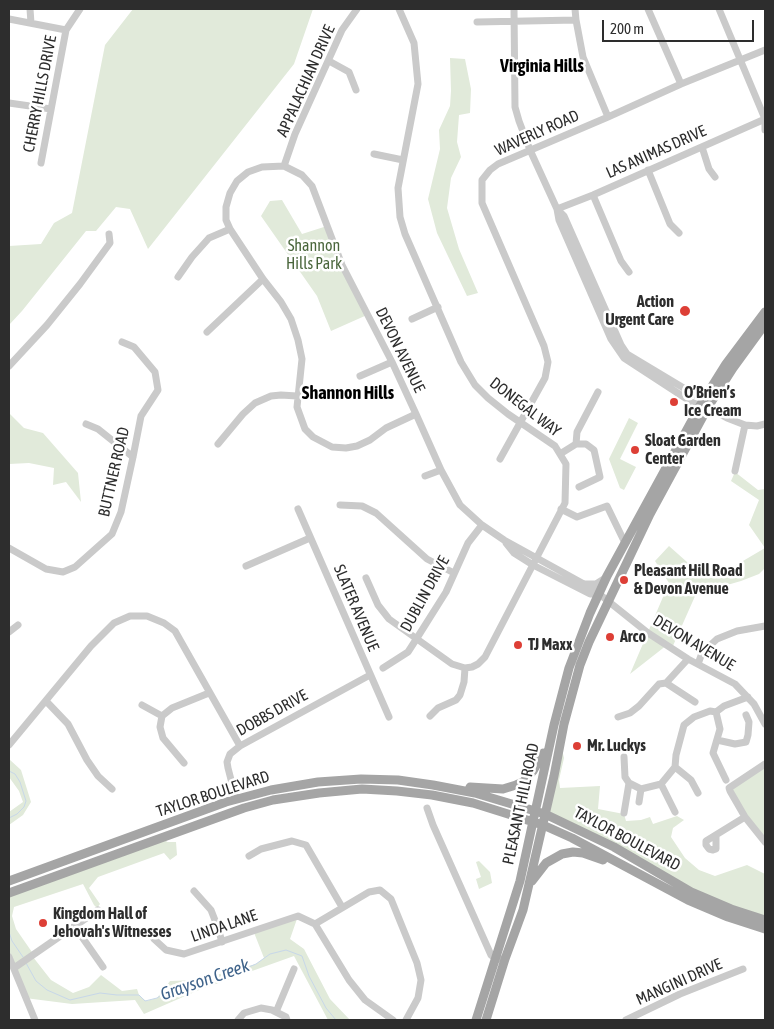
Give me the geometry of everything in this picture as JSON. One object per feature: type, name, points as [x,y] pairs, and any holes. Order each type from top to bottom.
[{"type":"main road","points":[[704,405],[726,364],[765,312]]},
{"type":"main road","points":[[704,405],[765,324]]},
{"type":"main road","name":"PLEASANT HILL ROAD","points":[[476,1020],[523,910],[543,825],[540,812],[554,725],[569,668],[590,613],[607,576],[704,405]]},
{"type":"main road","name":"PLEASANT HILL ROAD","points":[[486,1020],[533,822],[540,812],[573,689],[589,642],[704,405]]},
{"type":"main road","points":[[433,785],[503,789],[523,782],[540,762],[554,725]]},
{"type":"main road","name":"TAYLOR BOULEVARD","points":[[9,881],[236,800],[271,790],[318,782],[398,780],[475,793],[540,812],[614,847],[691,892],[731,909],[765,920]]},
{"type":"main road","name":"TAYLOR BOULEVARD","points":[[9,893],[229,812],[273,800],[362,789],[432,795],[473,803],[543,825],[572,838],[688,900],[728,917],[765,929]]},
{"type":"main road","points":[[528,888],[546,863],[562,854],[573,852],[594,856],[632,870]]},
{"type":"street","points":[[30,9],[30,23]]},
{"type":"street","points":[[9,19],[66,30],[80,9]]},
{"type":"street","name":"APPALACHIAN DRIVE","points":[[284,166],[295,134],[342,30],[356,9]]},
{"type":"street","name":"DONEGAL WAY","points":[[399,9],[414,43],[418,84],[398,188],[400,217],[405,234],[461,362],[475,385],[488,398],[555,446],[566,464],[565,503],[484,657],[478,664],[464,668]]},
{"type":"street","points":[[514,9],[515,107],[519,121],[557,209],[564,216],[620,345],[627,354],[697,396],[704,405],[745,425],[757,426],[765,424]]},
{"type":"street","points":[[575,9],[582,57],[608,117]]},
{"type":"street","points":[[648,9],[682,84]]},
{"type":"street","points":[[719,9],[765,119],[765,130]]},
{"type":"street","points":[[477,22],[576,20]]},
{"type":"street","name":"CHERRY HILLS DRIVE","points":[[41,163],[66,30]]},
{"type":"street","name":"WAVERLY ROAD","points":[[500,459],[545,378],[548,362],[544,346],[482,203],[482,180],[498,164],[765,50]]},
{"type":"street","points":[[329,61],[349,72],[356,90]]},
{"type":"street","points":[[9,103],[51,109]]},
{"type":"street","name":"LAS ANIMAS DRIVE","points":[[557,209],[765,119]]},
{"type":"street","points":[[702,147],[709,170],[715,176]]},
{"type":"street","points":[[374,154],[403,160]]},
{"type":"street","points":[[284,166],[262,167],[248,172],[237,181],[230,193],[226,207],[226,220],[263,279],[286,310],[298,340],[302,359],[297,407],[305,429],[313,437],[332,447],[346,448],[357,446],[370,440],[386,428],[416,414]]},
{"type":"street","name":"DEVON AVENUE","points":[[284,166],[302,175],[312,186],[342,265],[392,362],[441,470],[460,505],[482,525],[504,540],[537,557],[590,594],[598,594],[648,633],[688,659],[734,684],[748,697],[765,724]]},
{"type":"street","points":[[648,170],[670,224],[679,233]]},
{"type":"street","points":[[593,195],[621,261],[629,272]]},
{"type":"street","points":[[178,277],[192,257],[210,238],[230,229]]},
{"type":"street","points":[[9,366],[47,325],[80,284],[110,243],[109,234]]},
{"type":"street","points":[[207,332],[263,279]]},
{"type":"street","points":[[412,319],[438,307]]},
{"type":"street","name":"BUTTNER ROAD","points":[[9,548],[53,572],[63,572],[75,567],[112,534],[121,512],[134,457],[141,416],[158,390],[155,372],[134,347],[122,342]]},
{"type":"street","points":[[360,376],[392,362]]},
{"type":"street","points":[[576,444],[577,432],[598,392]]},
{"type":"street","points":[[218,444],[243,414],[255,404],[271,396],[297,396]]},
{"type":"street","points":[[86,424],[98,429],[134,457]]},
{"type":"street","points":[[735,471],[745,425]]},
{"type":"street","points":[[560,454],[576,444],[586,444],[594,450],[600,478],[579,487]]},
{"type":"street","points":[[425,476],[441,470]]},
{"type":"street","points":[[340,506],[362,506],[376,513],[427,559],[454,574]]},
{"type":"street","points":[[561,509],[577,517],[607,506],[625,543]]},
{"type":"street","name":"SLATER AVENUE","points":[[298,509],[389,717]]},
{"type":"street","name":"DUBLIN DRIVE","points":[[383,668],[408,652],[446,592],[468,543],[482,525]]},
{"type":"street","points":[[246,566],[310,538]]},
{"type":"street","name":"DEVON AVENUE","points":[[504,540],[514,553],[533,565],[580,586],[590,602],[590,613]]},
{"type":"street","points":[[580,586],[596,584],[607,576]]},
{"type":"street","points":[[366,578],[378,605],[389,619],[452,664],[464,668],[464,682],[456,700],[438,708],[430,716]]},
{"type":"street","points":[[9,745],[90,646],[114,623],[130,616],[147,616],[164,623],[175,631],[240,746]]},
{"type":"street","points":[[9,632],[18,625]]},
{"type":"street","points":[[698,664],[702,653],[717,639],[737,631],[765,626]]},
{"type":"street","points":[[618,717],[630,713],[640,706],[659,684],[666,683],[688,659]]},
{"type":"street","name":"DOBBS DRIVE","points":[[236,800],[227,762],[230,754],[240,746],[370,675]]},
{"type":"street","points":[[666,683],[695,702]]},
{"type":"street","points":[[184,763],[163,738],[160,727],[162,716],[172,708],[209,693]]},
{"type":"street","points":[[628,783],[641,788],[661,784],[675,767],[676,755],[684,725],[694,717],[710,711],[716,712],[724,706],[748,697]]},
{"type":"street","points":[[46,701],[68,724],[87,760],[98,776],[112,789]]},
{"type":"street","points":[[142,705],[162,716]]},
{"type":"street","points":[[716,712],[720,729],[713,753],[726,780]]},
{"type":"street","points":[[717,740],[735,744],[746,742],[748,735],[746,715]]},
{"type":"street","points":[[624,758],[624,770],[628,783],[624,814]]},
{"type":"street","points":[[765,764],[729,788],[745,817],[765,842]]},
{"type":"street","points":[[675,767],[691,780],[698,793]]},
{"type":"street","points":[[661,784],[674,812]]},
{"type":"street","points":[[639,802],[641,788]]},
{"type":"street","points":[[427,808],[491,955],[501,959]]},
{"type":"street","points":[[716,835],[745,817]]},
{"type":"street","points":[[249,856],[261,849],[292,841],[306,845],[342,907]]},
{"type":"street","points":[[393,1020],[365,1000],[349,980],[315,924],[369,892],[380,890],[391,899],[417,963],[421,980],[418,998],[406,1020]]},
{"type":"street","points":[[194,891],[211,910],[222,942]]},
{"type":"street","points":[[17,967],[98,910]]},
{"type":"street","name":"LINDA LANE","points":[[149,931],[154,939],[166,950],[184,954],[298,916],[315,924]]},
{"type":"street","points":[[75,927],[103,967]]},
{"type":"street","points":[[9,958],[17,967],[35,1020]]},
{"type":"street","points":[[276,1012],[294,969]]},
{"type":"street","name":"MANGINI DRIVE","points":[[626,1020],[680,994],[743,969]]},
{"type":"street","points":[[238,1020],[244,1013],[261,1008],[276,1012],[286,1017],[287,1020]]},
{"type":"green space","points":[[133,9],[313,9],[294,64],[148,249],[130,209],[116,207],[96,231],[86,231],[9,325],[9,246],[41,244],[54,223],[72,213],[105,45]]},
{"type":"green space","points":[[450,58],[465,59],[471,89],[470,113],[459,115],[457,142],[461,157],[451,178],[447,208],[459,249],[478,293],[467,296],[437,233],[428,199],[440,149],[439,130],[450,106]]},
{"type":"green space","name":"Shannon Hills Park","points":[[282,200],[302,234],[327,226],[367,315],[331,331],[317,296],[261,216],[270,201]]},
{"type":"green space","points":[[9,413],[24,428],[43,433],[78,473],[81,502],[66,482],[53,485],[54,468],[29,463],[9,464]]},
{"type":"green space","points":[[629,418],[638,423],[620,459],[636,467],[624,490],[620,488],[609,459]]},
{"type":"green space","points":[[735,472],[758,490],[765,489],[765,548],[749,525],[759,500],[731,481]]},
{"type":"green space","points":[[669,546],[705,578],[731,568],[765,548],[765,568],[759,574],[696,594],[672,648],[667,645],[630,674],[669,583],[655,561]]},
{"type":"green space","points":[[560,741],[564,758],[559,780],[560,788],[600,786],[598,809],[624,814],[626,821],[650,817],[653,824],[677,816],[684,820],[673,828],[671,837],[685,858],[699,870],[715,876],[747,865],[765,874],[765,920],[731,909],[545,814]]},
{"type":"green space","points":[[9,759],[21,770],[31,802],[23,815],[9,825],[9,812],[23,802],[19,791],[9,777]]},
{"type":"green space","points":[[765,764],[765,842],[730,791]]},
{"type":"green space","points":[[163,836],[167,842],[176,842],[177,855],[170,860],[164,853],[98,877],[89,888],[100,904],[97,908],[83,884],[14,907],[12,916],[16,929],[34,955],[33,957],[51,980],[73,993],[89,987],[101,975],[122,991],[137,989],[139,995],[146,1001],[157,998],[170,981],[198,980],[256,964],[264,958],[253,930],[298,916],[290,939],[304,949],[330,999],[350,1020],[328,1020],[294,956],[199,990],[144,1014],[135,1000],[72,1004],[25,998],[9,957],[9,893]]},
{"type":"green space","points":[[479,861],[490,872],[492,883],[479,889],[476,879],[481,877],[476,862]]},
{"type":"waterway","name":"Grayson Creek","points":[[9,771],[15,774],[20,782],[26,801],[24,807],[17,814],[9,818]]},
{"type":"waterway","name":"Grayson Creek","points":[[9,932],[12,941],[23,957]]},
{"type":"waterway","name":"Grayson Creek","points":[[26,963],[36,981],[47,990],[70,1000],[100,993],[139,995],[145,1001],[157,998],[168,991],[196,986],[219,979],[256,964],[270,954],[286,950],[302,956],[309,976],[326,1008],[336,1020]]},
{"type":"place","name":"Action Urgent Care","points":[[685,311]]},
{"type":"place","name":"O’Brien’s Ice Cream","points":[[674,402]]},
{"type":"place","name":"Sloat Garden Center","points":[[635,450]]},
{"type":"place","name":"Pleasant Hill Road & Devon Avenue","points":[[624,580]]},
{"type":"place","name":"Arco","points":[[610,637]]},
{"type":"place","name":"TJ Maxx","points":[[518,645]]},
{"type":"place","name":"Mr. Luckys","points":[[577,746]]},
{"type":"place","name":"Kingdom Hall of Jehovah's Witnesses","points":[[43,923]]},
{"type":"district","name":"Virginia Hills","points":[[542,66]]},
{"type":"district","name":"Shannon Hills","points":[[348,393]]}]
